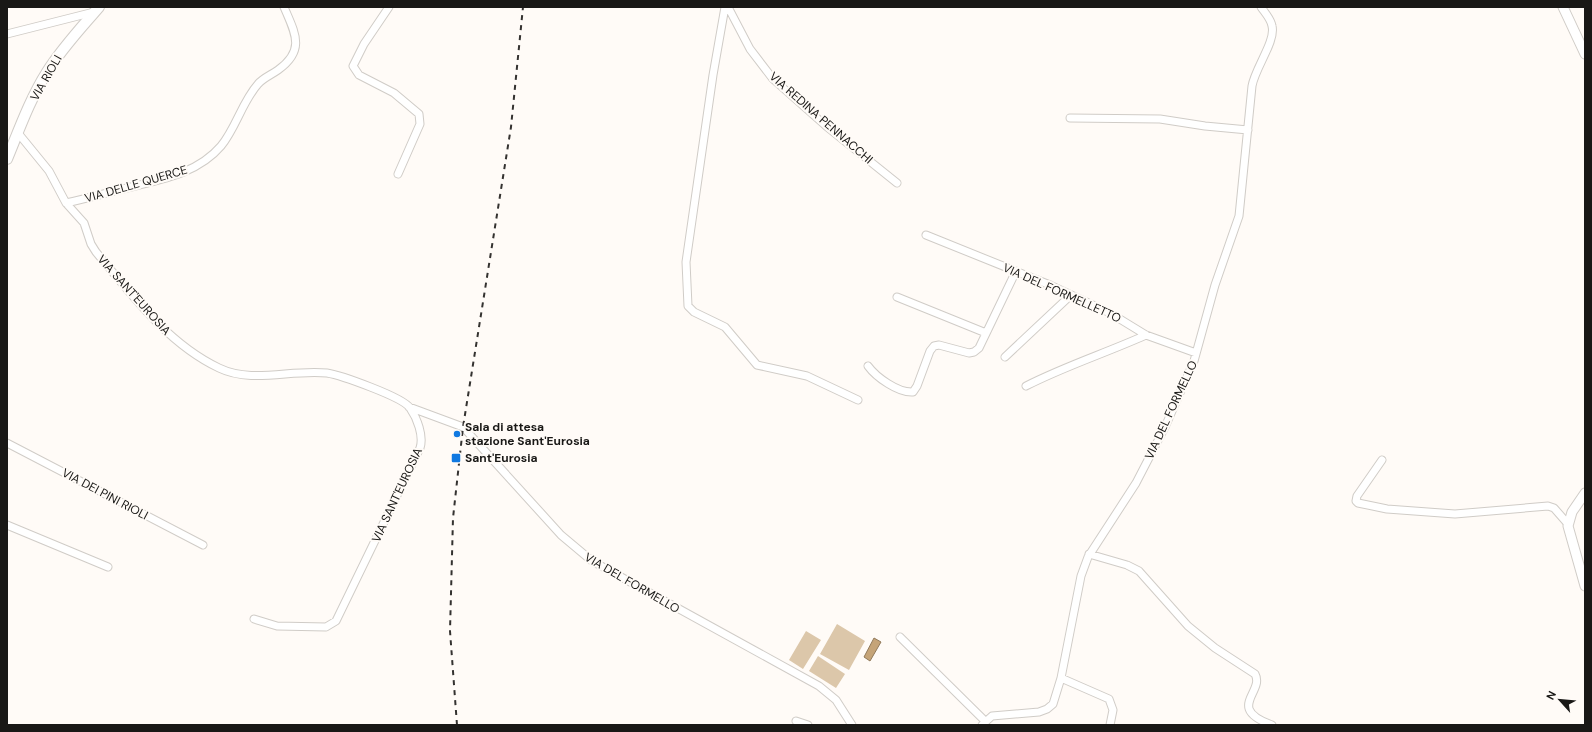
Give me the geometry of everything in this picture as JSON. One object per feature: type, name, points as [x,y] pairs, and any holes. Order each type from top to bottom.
[{"type":"main road","name":"VIA RIOLI","points":[[7,159],[37,90],[49,70],[65,46],[97,10]]},
{"type":"street","name":"VIA DELLE QUERCE","points":[[66,203],[173,176],[193,168],[211,156],[230,134],[257,85],[283,66],[295,51],[297,43],[296,36],[284,7]]},
{"type":"street","points":[[389,7],[364,44],[353,66],[359,75],[397,94],[419,114],[420,124],[398,174]]},
{"type":"street","points":[[727,7],[712,83],[686,262],[688,306],[693,311],[725,327],[757,366],[807,376],[858,400]]},
{"type":"street","name":"VIA REDINA PENNACCHI","points":[[727,7],[750,49],[772,79],[826,126],[897,183]]},
{"type":"street","name":"VIA DEL FORMELLO","points":[[983,723],[997,715],[1034,713],[1047,709],[1055,700],[1061,678],[1081,576],[1089,554],[1124,503],[1139,477],[1182,390],[1196,353],[1217,279],[1237,221],[1253,81],[1272,35],[1271,24],[1261,7]]},
{"type":"street","points":[[1563,7],[1585,54]]},
{"type":"street","points":[[7,34],[97,10]]},
{"type":"street","points":[[1070,118],[1160,119],[1214,128],[1248,130]]},
{"type":"street","name":"VIA SANT'EUROSIA","points":[[18,133],[53,176],[66,203],[86,226],[91,244],[96,252],[147,312],[174,337],[210,364],[226,372],[242,376],[314,372],[335,374],[375,389],[409,407],[422,436],[420,448],[335,622],[324,627],[277,626],[254,619]]},
{"type":"street","name":"VIA DEL FORMELLETTO","points":[[926,235],[1071,295],[1110,313],[1146,335],[1196,353]]},
{"type":"street","points":[[868,366],[877,377],[884,382],[908,392],[913,392],[917,386],[933,347],[939,345],[965,352],[974,352],[979,348],[1016,271]]},
{"type":"street","points":[[1005,357],[1071,295]]},
{"type":"street","points":[[897,297],[986,333]]},
{"type":"street","points":[[1026,386],[1061,368],[1108,352],[1146,335]]},
{"type":"street","name":"VIA DEL FORMELLO","points":[[409,407],[465,428],[558,532],[584,556],[683,613],[819,686],[836,700],[852,725]]},
{"type":"street","name":"VIA DEI PINI RIOLI","points":[[7,443],[202,545]]},
{"type":"street","points":[[1382,460],[1357,496],[1356,501],[1360,504],[1387,509],[1461,514],[1548,506],[1554,508],[1568,524],[1585,586]]},
{"type":"street","points":[[1568,524],[1572,512],[1585,493]]},
{"type":"street","points":[[7,525],[108,567]]},
{"type":"street","points":[[1089,554],[1127,565],[1139,571],[1175,613],[1192,629],[1215,648],[1255,674],[1256,680],[1249,701],[1249,709],[1254,716],[1272,725]]},
{"type":"street","points":[[900,637],[983,723]]},
{"type":"street","points":[[1061,678],[1109,699],[1113,710],[1110,725]]},
{"type":"street","points":[[796,721],[808,725]]},
{"type":"shaded area","points":[[837,624],[865,641],[849,670],[820,654]]},
{"type":"shaded area","points":[[806,631],[821,640],[803,669],[789,660]]},
{"type":"shaded area","points":[[874,638],[881,642],[870,661],[864,657]]},
{"type":"shaded area","points":[[818,656],[845,674],[836,688],[809,671]]},
{"type":"railway","points":[[457,725],[450,631],[453,518],[463,427],[511,127],[523,7]]},
{"type":"place","name":"Sala di attesa stazione Sant'Eurosia","points":[[457,434]]},
{"type":"place","name":"Sant'Eurosia","points":[[456,458]]}]
